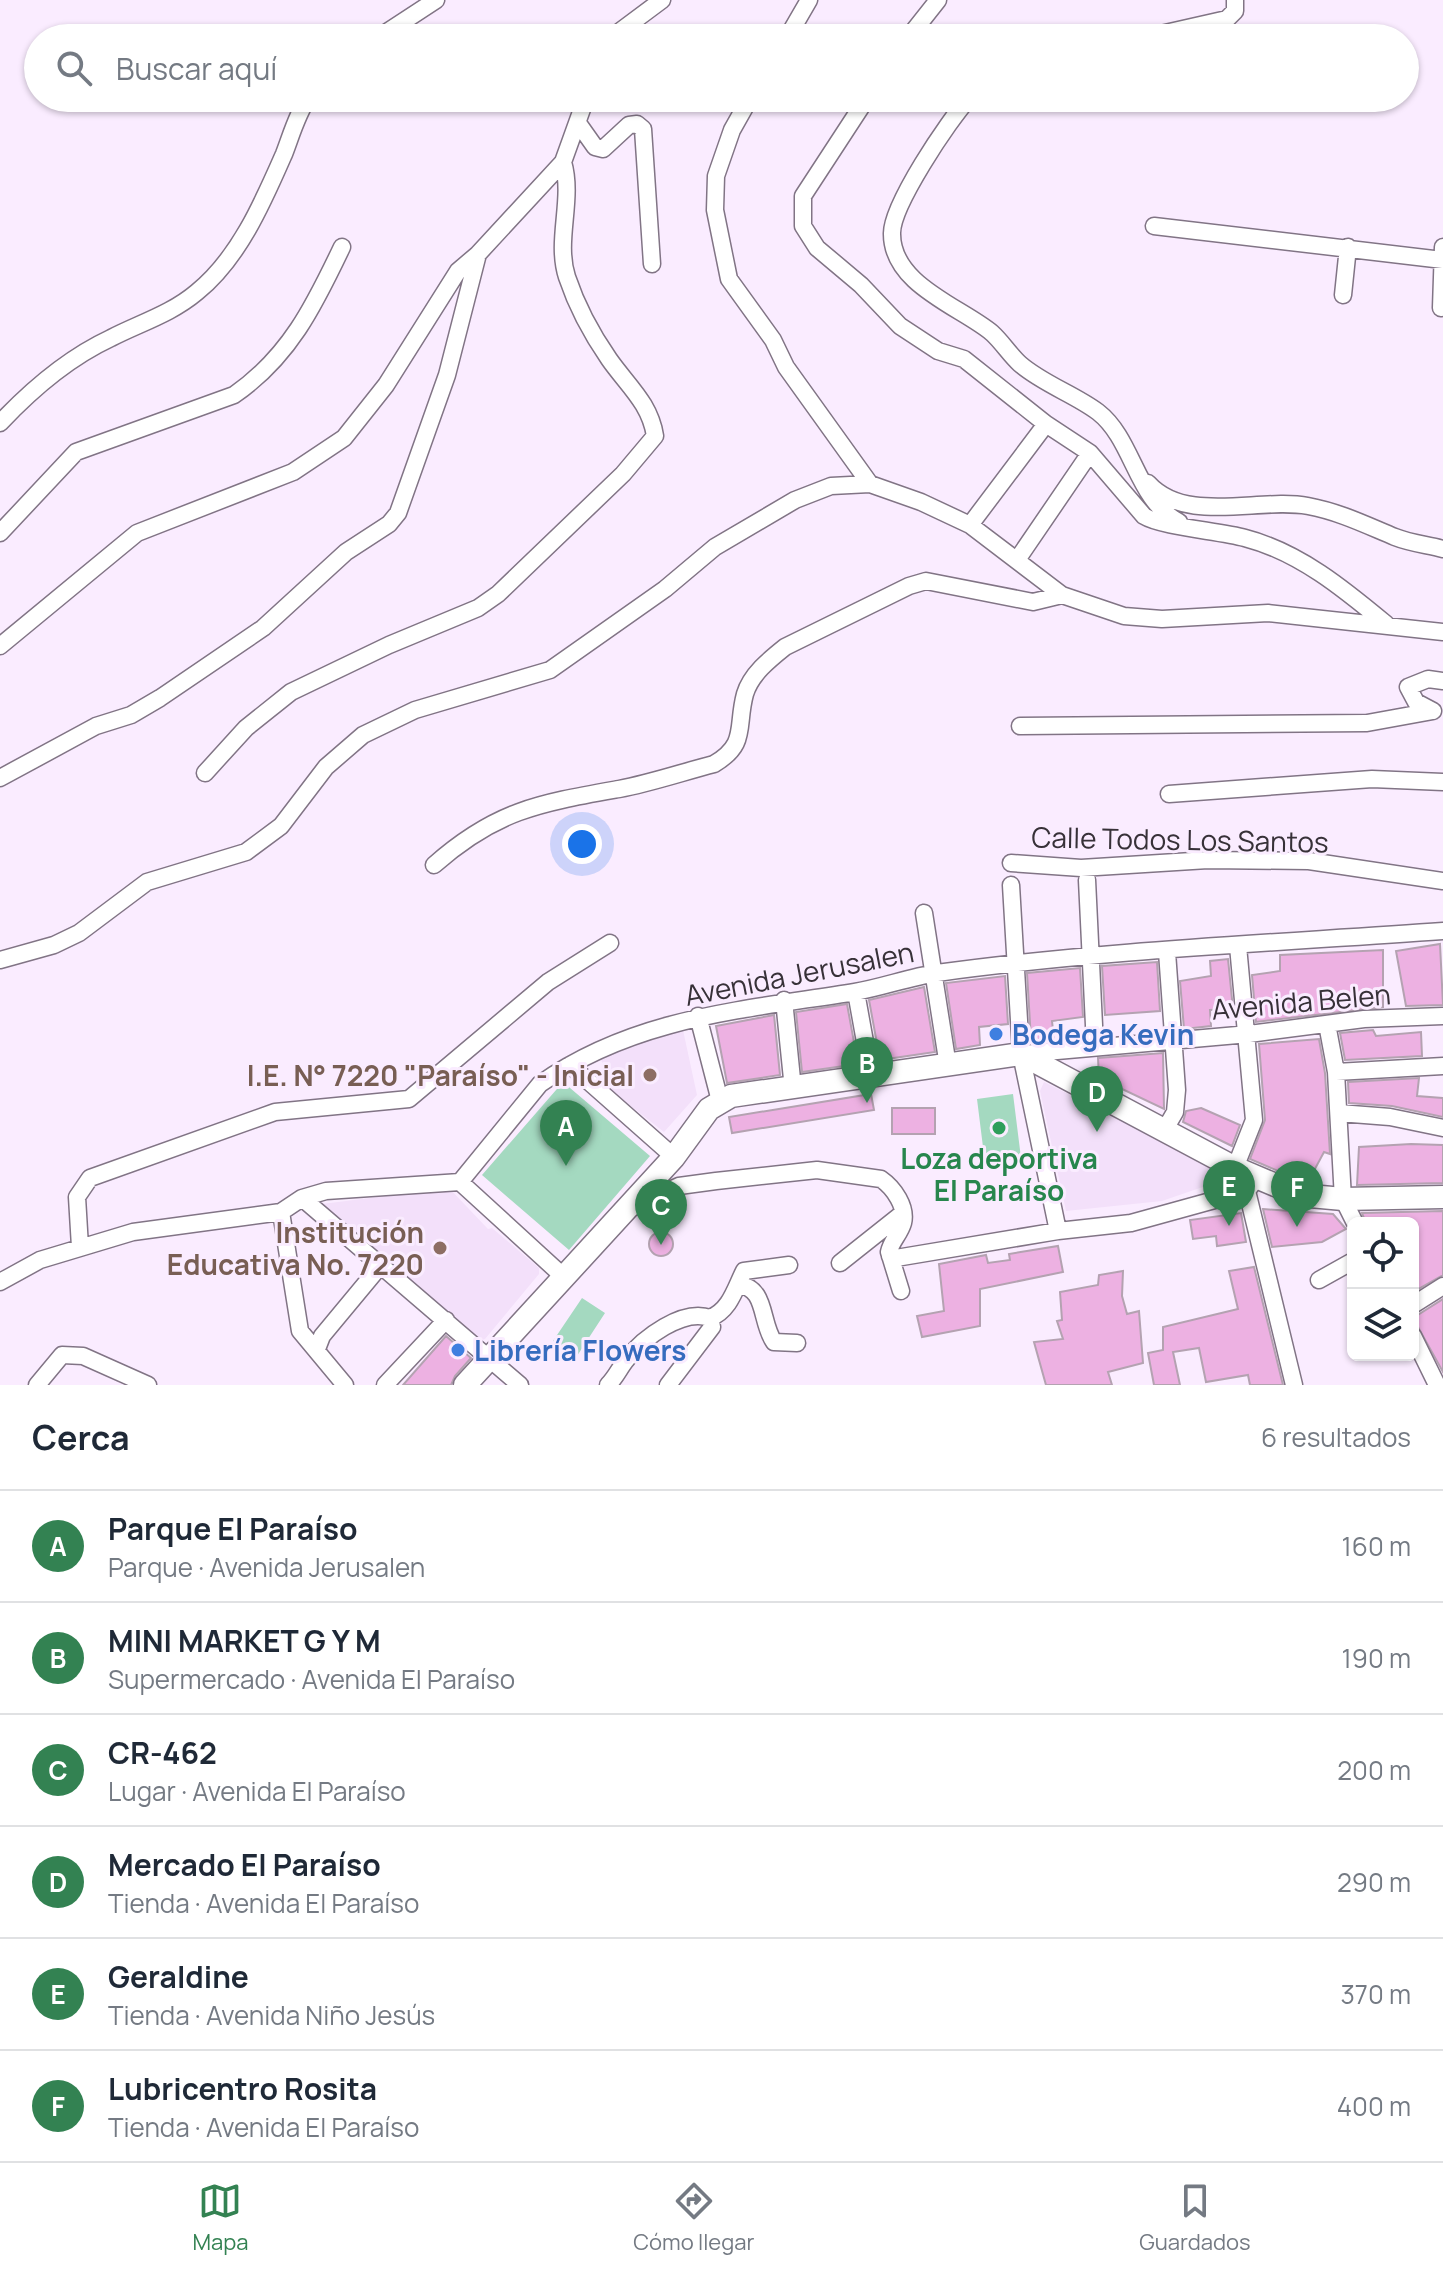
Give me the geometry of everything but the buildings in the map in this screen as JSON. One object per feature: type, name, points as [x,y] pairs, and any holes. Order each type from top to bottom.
[{"type":"street","points":[[399,24],[436,0]]},
{"type":"street","points":[[630,24],[662,0]]},
{"type":"street","points":[[795,24],[809,0]]},
{"type":"street","points":[[919,24],[938,0]]},
{"type":"street","points":[[1205,24],[1227,19],[1235,11],[1235,0]]},
{"type":"street","points":[[0,423],[26,395],[65,365],[110,338],[152,321],[198,292],[232,253],[267,193],[302,112]]},
{"type":"street","points":[[0,646],[137,533],[293,472],[344,438],[386,385],[458,271],[478,254],[563,162],[582,112]]},
{"type":"street","points":[[742,112],[732,130],[716,176],[715,210],[729,279],[773,340],[786,367],[870,484]]},
{"type":"street","points":[[858,112],[803,196],[803,226],[817,248],[861,285],[900,326],[938,351],[964,359],[1046,424],[1090,453],[1144,516],[1154,522],[1181,523],[1249,539],[1305,563],[1386,624]]},
{"type":"street","points":[[959,112],[934,147],[897,210],[892,234],[897,256],[930,296],[991,332],[1021,366],[1096,411],[1115,428],[1130,464],[1166,516],[1181,523]]},
{"type":"street","points":[[578,123],[595,147],[603,149],[629,125],[637,124],[643,129],[652,264]]},
{"type":"street","points":[[205,773],[246,728],[291,692],[389,645],[478,608],[498,594],[623,474],[655,436],[648,408],[610,361],[581,316],[566,273],[563,251],[569,181],[563,162]]},
{"type":"street","points":[[1154,226],[1442,255],[1441,308]]},
{"type":"street","points":[[0,533],[76,452],[234,395],[255,380],[310,316],[342,247]]},
{"type":"street","points":[[1343,295],[1348,247]]},
{"type":"street","points":[[0,778],[96,726],[150,704],[263,628],[346,552],[389,524],[398,513],[447,375],[478,254]]},
{"type":"street","points":[[970,525],[1046,424]]},
{"type":"street","points":[[1017,560],[1090,453]]},
{"type":"street","points":[[1130,464],[1154,490],[1176,501],[1233,506],[1306,505],[1342,514],[1397,538],[1443,549]]},
{"type":"street","points":[[0,960],[54,945],[79,933],[147,882],[246,852],[281,826],[326,767],[363,735],[415,710],[550,670],[665,589],[715,547],[795,500],[831,486],[870,484],[921,502],[970,525],[1062,595],[1124,616],[1162,619],[1268,613],[1443,632]]},
{"type":"street","points":[[434,865],[481,829],[525,808],[714,764],[730,755],[738,744],[745,693],[768,660],[785,647],[909,586],[926,581],[1033,602],[1062,595]]},
{"type":"street","points":[[1438,713],[1416,702],[1408,687],[1428,679],[1443,681]]},
{"type":"street","points":[[1020,726],[1367,723],[1438,713]]},
{"type":"street","points":[[1169,794],[1372,779],[1443,782]]},
{"type":"street","name":"Calle Todos Los Santos","points":[[1011,863],[1081,868],[1208,860],[1309,861],[1443,881]]},
{"type":"street","points":[[1087,880],[1095,1046]]},
{"type":"street","points":[[1011,885],[1013,964],[1021,1054],[1058,1231]]},
{"type":"street","points":[[924,913],[948,1066]]},
{"type":"street","name":"Avenida Jerusalen","points":[[460,1182],[540,1084],[586,1054],[698,1016],[784,1000],[856,992],[934,974],[1013,964],[1443,931]]},
{"type":"street","points":[[80,1247],[77,1197],[90,1178],[275,1112],[409,1099],[548,982],[610,943]]},
{"type":"street","points":[[1235,1168],[1254,1120],[1249,1034],[1238,946]]},
{"type":"street","points":[[1164,1131],[1175,1112],[1174,1038],[1167,952]]},
{"type":"street","points":[[856,992],[871,1075]]},
{"type":"street","points":[[784,1000],[793,1089]]},
{"type":"street","points":[[698,1016],[720,1101]]},
{"type":"street","name":"Avenida Belen","points":[[1021,1054],[1327,1024],[1443,1016]]},
{"type":"street","points":[[1327,1024],[1336,1072],[1343,1199],[1352,1217]]},
{"type":"street","points":[[465,1385],[674,1157],[720,1101],[731,1096],[1021,1054],[1235,1168],[1252,1184],[1299,1195],[1343,1199],[1443,1197]]},
{"type":"street","points":[[570,1065],[674,1157]]},
{"type":"street","points":[[1336,1072],[1443,1066]]},
{"type":"street","points":[[1339,1113],[1390,1117],[1443,1128]]},
{"type":"street","points":[[626,1210],[679,1186],[817,1170],[881,1179],[898,1198],[903,1213],[904,1222],[890,1246],[901,1291]]},
{"type":"street","points":[[0,1282],[40,1260],[133,1232],[281,1212],[302,1198],[326,1191],[460,1182],[565,1278]]},
{"type":"street","points":[[890,1256],[896,1258],[1058,1231],[1131,1223],[1252,1184]]},
{"type":"street","points":[[1252,1184],[1294,1385]]},
{"type":"street","points":[[302,1198],[520,1385]]},
{"type":"street","points":[[281,1212],[300,1331],[306,1342],[317,1349],[345,1385]]},
{"type":"street","points":[[840,1263],[903,1213]]},
{"type":"street","points":[[1319,1280],[1347,1264]]},
{"type":"street","points":[[317,1349],[322,1336],[381,1265]]},
{"type":"street","points":[[608,1385],[639,1345],[660,1331],[691,1316],[710,1318],[720,1314],[744,1271],[753,1267],[789,1265]]},
{"type":"street","points":[[738,1285],[748,1286],[758,1294],[766,1330],[774,1342],[797,1343]]},
{"type":"street","points":[[1419,1301],[1443,1286]]},
{"type":"street","points":[[668,1385],[706,1339],[712,1327],[710,1318]]},
{"type":"street","points":[[385,1385],[446,1320]]},
{"type":"street","points":[[1419,1349],[1434,1381]]},
{"type":"street","points":[[37,1385],[62,1355],[83,1356],[148,1385]]},
{"type":"shaded area","name":"I.E. N° 7220 \"Paraíso\" - Inicial","points":[[683,1030],[697,1095],[664,1132],[613,1092],[600,1057]]},
{"type":"shaded area","points":[[1044,1082],[1226,1172],[1229,1178],[1162,1201],[1066,1211],[1040,1091]]},
{"type":"shaded area","name":"Institución Educativa No. 7220","points":[[449,1188],[488,1229],[492,1228],[539,1268],[539,1274],[485,1339],[475,1342],[314,1205]]},
{"type":"green space","points":[[563,1082],[650,1156],[569,1250],[482,1175]]},
{"type":"green space","name":"Loza deportiva El Paraíso","points":[[1013,1094],[1021,1158],[985,1163],[977,1099]]},
{"type":"green space","points":[[582,1298],[605,1313],[577,1356],[553,1341]]},
{"type":"place","name":"Bodega Kevin","points":[[996,1034]]},
{"type":"place","name":"I.E. N° 7220 \"Paraíso\" - Inicial","points":[[650,1075]]},
{"type":"place","name":"MINI MARKET G Y M","points":[[867,1103]]},
{"type":"place","name":"Loza deportiva El Paraíso","points":[[999,1128]]},
{"type":"place","name":"Mercado El Paraíso","points":[[1097,1132]]},
{"type":"place","name":"Parque El Paraíso","points":[[566,1166]]},
{"type":"place","name":"Geraldine","points":[[1229,1226]]},
{"type":"place","name":"Lubricentro Rosita","points":[[1297,1227]]},
{"type":"place","name":"CR-462","points":[[661,1245]]},
{"type":"place","name":"Institución Educativa No. 7220","points":[[440,1248]]},
{"type":"place","name":"Librería Flowers","points":[[458,1350]]}]
